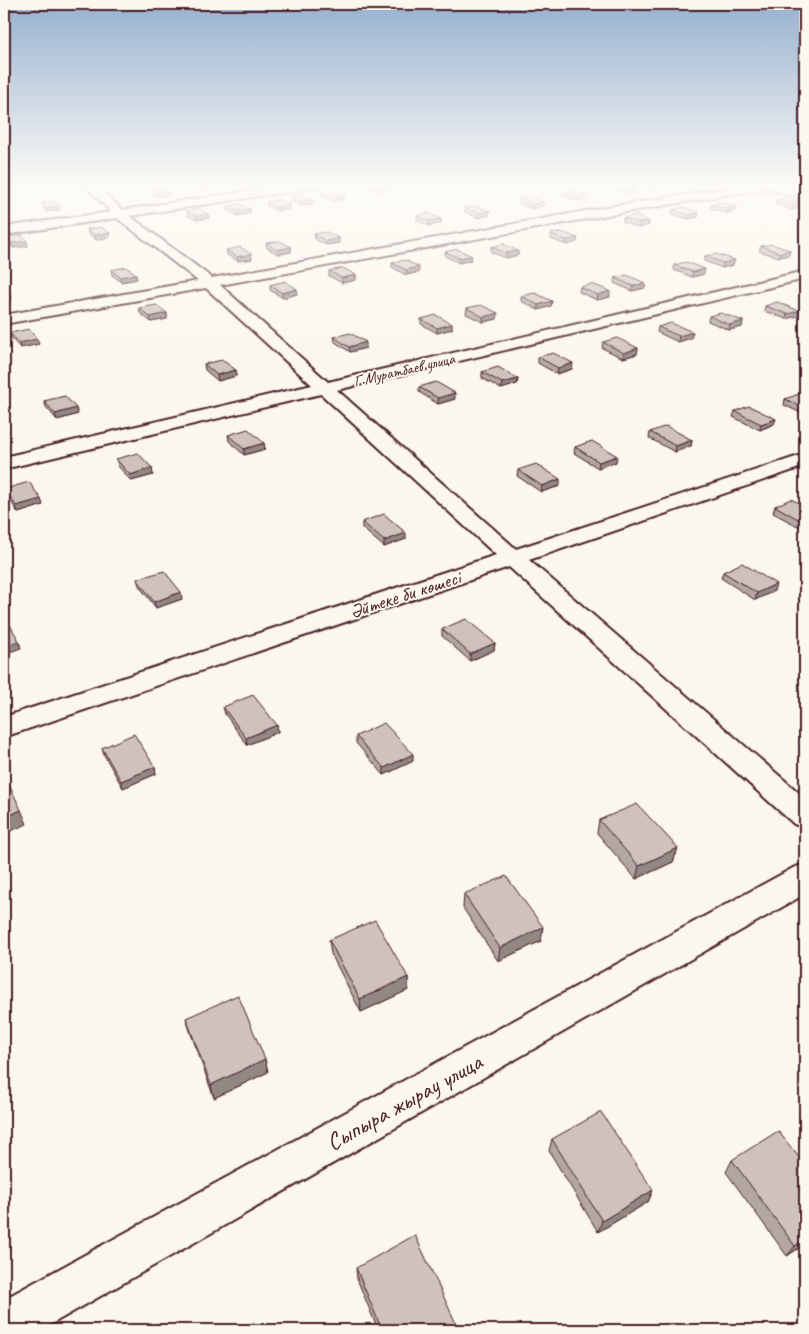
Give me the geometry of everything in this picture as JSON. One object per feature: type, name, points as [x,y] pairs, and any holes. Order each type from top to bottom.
[{"type":"street","points":[[162,246],[209,283],[513,558],[805,816]]},
{"type":"street","points":[[4,320],[413,246]]},
{"type":"street","name":"Г.Муратбаев улица","points":[[4,463],[805,275]]},
{"type":"street","name":"Әйтеке би көшесі","points":[[4,727],[805,460]]},
{"type":"street","name":"Сыпыра жырау улица","points":[[4,1325],[805,878]]},
{"type":"building","points":[[271,246],[291,247],[277,250]]},
{"type":"building","points":[[508,246],[518,251],[506,253],[491,247]]},
{"type":"building","points":[[762,246],[778,246],[790,250],[780,253]]},
{"type":"building","points":[[240,247],[251,254],[237,257],[226,250]]},
{"type":"building","points":[[457,249],[472,256],[459,258],[445,252]]},
{"type":"building","points":[[716,254],[735,260],[723,263],[705,256]]},
{"type":"building","points":[[405,260],[419,267],[406,270],[392,263]]},
{"type":"building","points":[[686,262],[705,269],[693,272],[674,265]]},
{"type":"building","points":[[126,267],[136,274],[120,277],[111,270]]},
{"type":"building","points":[[343,268],[356,275],[342,278],[329,271]]},
{"type":"building","points":[[627,275],[645,283],[633,286],[615,278]]},
{"type":"building","points":[[285,281],[297,289],[282,293],[270,285]]},
{"type":"building","points":[[592,284],[610,291],[598,295],[580,287]]},
{"type":"building","points":[[4,288],[10,294],[4,296]]},
{"type":"building","points":[[535,293],[552,301],[538,305],[521,296]]},
{"type":"building","points":[[777,302],[799,311],[787,314],[765,306]]},
{"type":"building","points":[[156,305],[167,313],[150,317],[139,308]]},
{"type":"building","points":[[481,305],[498,313],[483,317],[467,308]]},
{"type":"building","points":[[721,313],[743,321],[730,325],[709,316]]},
{"type":"building","points":[[436,315],[452,324],[437,328],[421,319]]},
{"type":"building","points":[[671,323],[693,332],[679,336],[658,327]]},
{"type":"building","points":[[29,329],[37,339],[19,343],[10,333]]},
{"type":"building","points":[[350,333],[366,342],[349,347],[334,337]]},
{"type":"building","points":[[617,338],[638,348],[624,353],[603,342]]},
{"type":"building","points":[[553,353],[573,363],[558,368],[538,357]]},
{"type":"building","points":[[222,360],[236,370],[217,375],[204,364]]},
{"type":"building","points":[[498,367],[518,379],[502,383],[482,372]]},
{"type":"building","points":[[436,382],[455,393],[438,398],[419,387]]},
{"type":"building","points":[[799,394],[805,397],[805,408],[785,399]]},
{"type":"building","points":[[65,396],[76,408],[55,414],[44,401]]},
{"type":"building","points":[[749,406],[776,419],[761,424],[735,411]]},
{"type":"building","points":[[666,426],[692,440],[676,446],[650,432]]},
{"type":"building","points":[[248,429],[264,443],[244,449],[228,435]]},
{"type":"building","points":[[592,441],[617,456],[599,462],[575,447]]},
{"type":"building","points":[[138,453],[152,468],[130,475],[116,459]]},
{"type":"building","points":[[536,464],[560,479],[542,486],[518,470]]},
{"type":"building","points":[[29,482],[41,499],[16,506],[5,489]]},
{"type":"building","points":[[791,499],[805,506],[805,523],[775,506]]},
{"type":"building","points":[[384,514],[406,533],[384,541],[362,522]]},
{"type":"building","points":[[742,563],[776,584],[757,593],[723,572]]},
{"type":"building","points":[[164,571],[181,592],[154,602],[137,579]]},
{"type":"building","points":[[4,617],[19,641],[4,646]]},
{"type":"building","points":[[466,619],[495,643],[470,654],[442,629]]},
{"type":"building","points":[[253,695],[277,725],[246,738],[223,707]]},
{"type":"building","points":[[384,723],[413,754],[384,768],[356,736]]},
{"type":"building","points":[[134,734],[155,767],[121,781],[102,748]]},
{"type":"building","points":[[4,774],[21,810],[4,818]]},
{"type":"building","points":[[637,804],[678,848],[639,866],[599,820]]},
{"type":"building","points":[[506,876],[543,927],[500,948],[464,894]]},
{"type":"building","points":[[375,920],[408,977],[360,999],[329,940]]},
{"type":"building","points":[[238,995],[265,1059],[211,1085],[186,1018]]},
{"type":"building","points":[[601,1112],[653,1190],[602,1221],[552,1139]]},
{"type":"building","points":[[778,1131],[805,1165],[805,1239],[795,1246],[732,1160]]},
{"type":"building","points":[[415,1235],[459,1330],[382,1330],[356,1268]]}]
